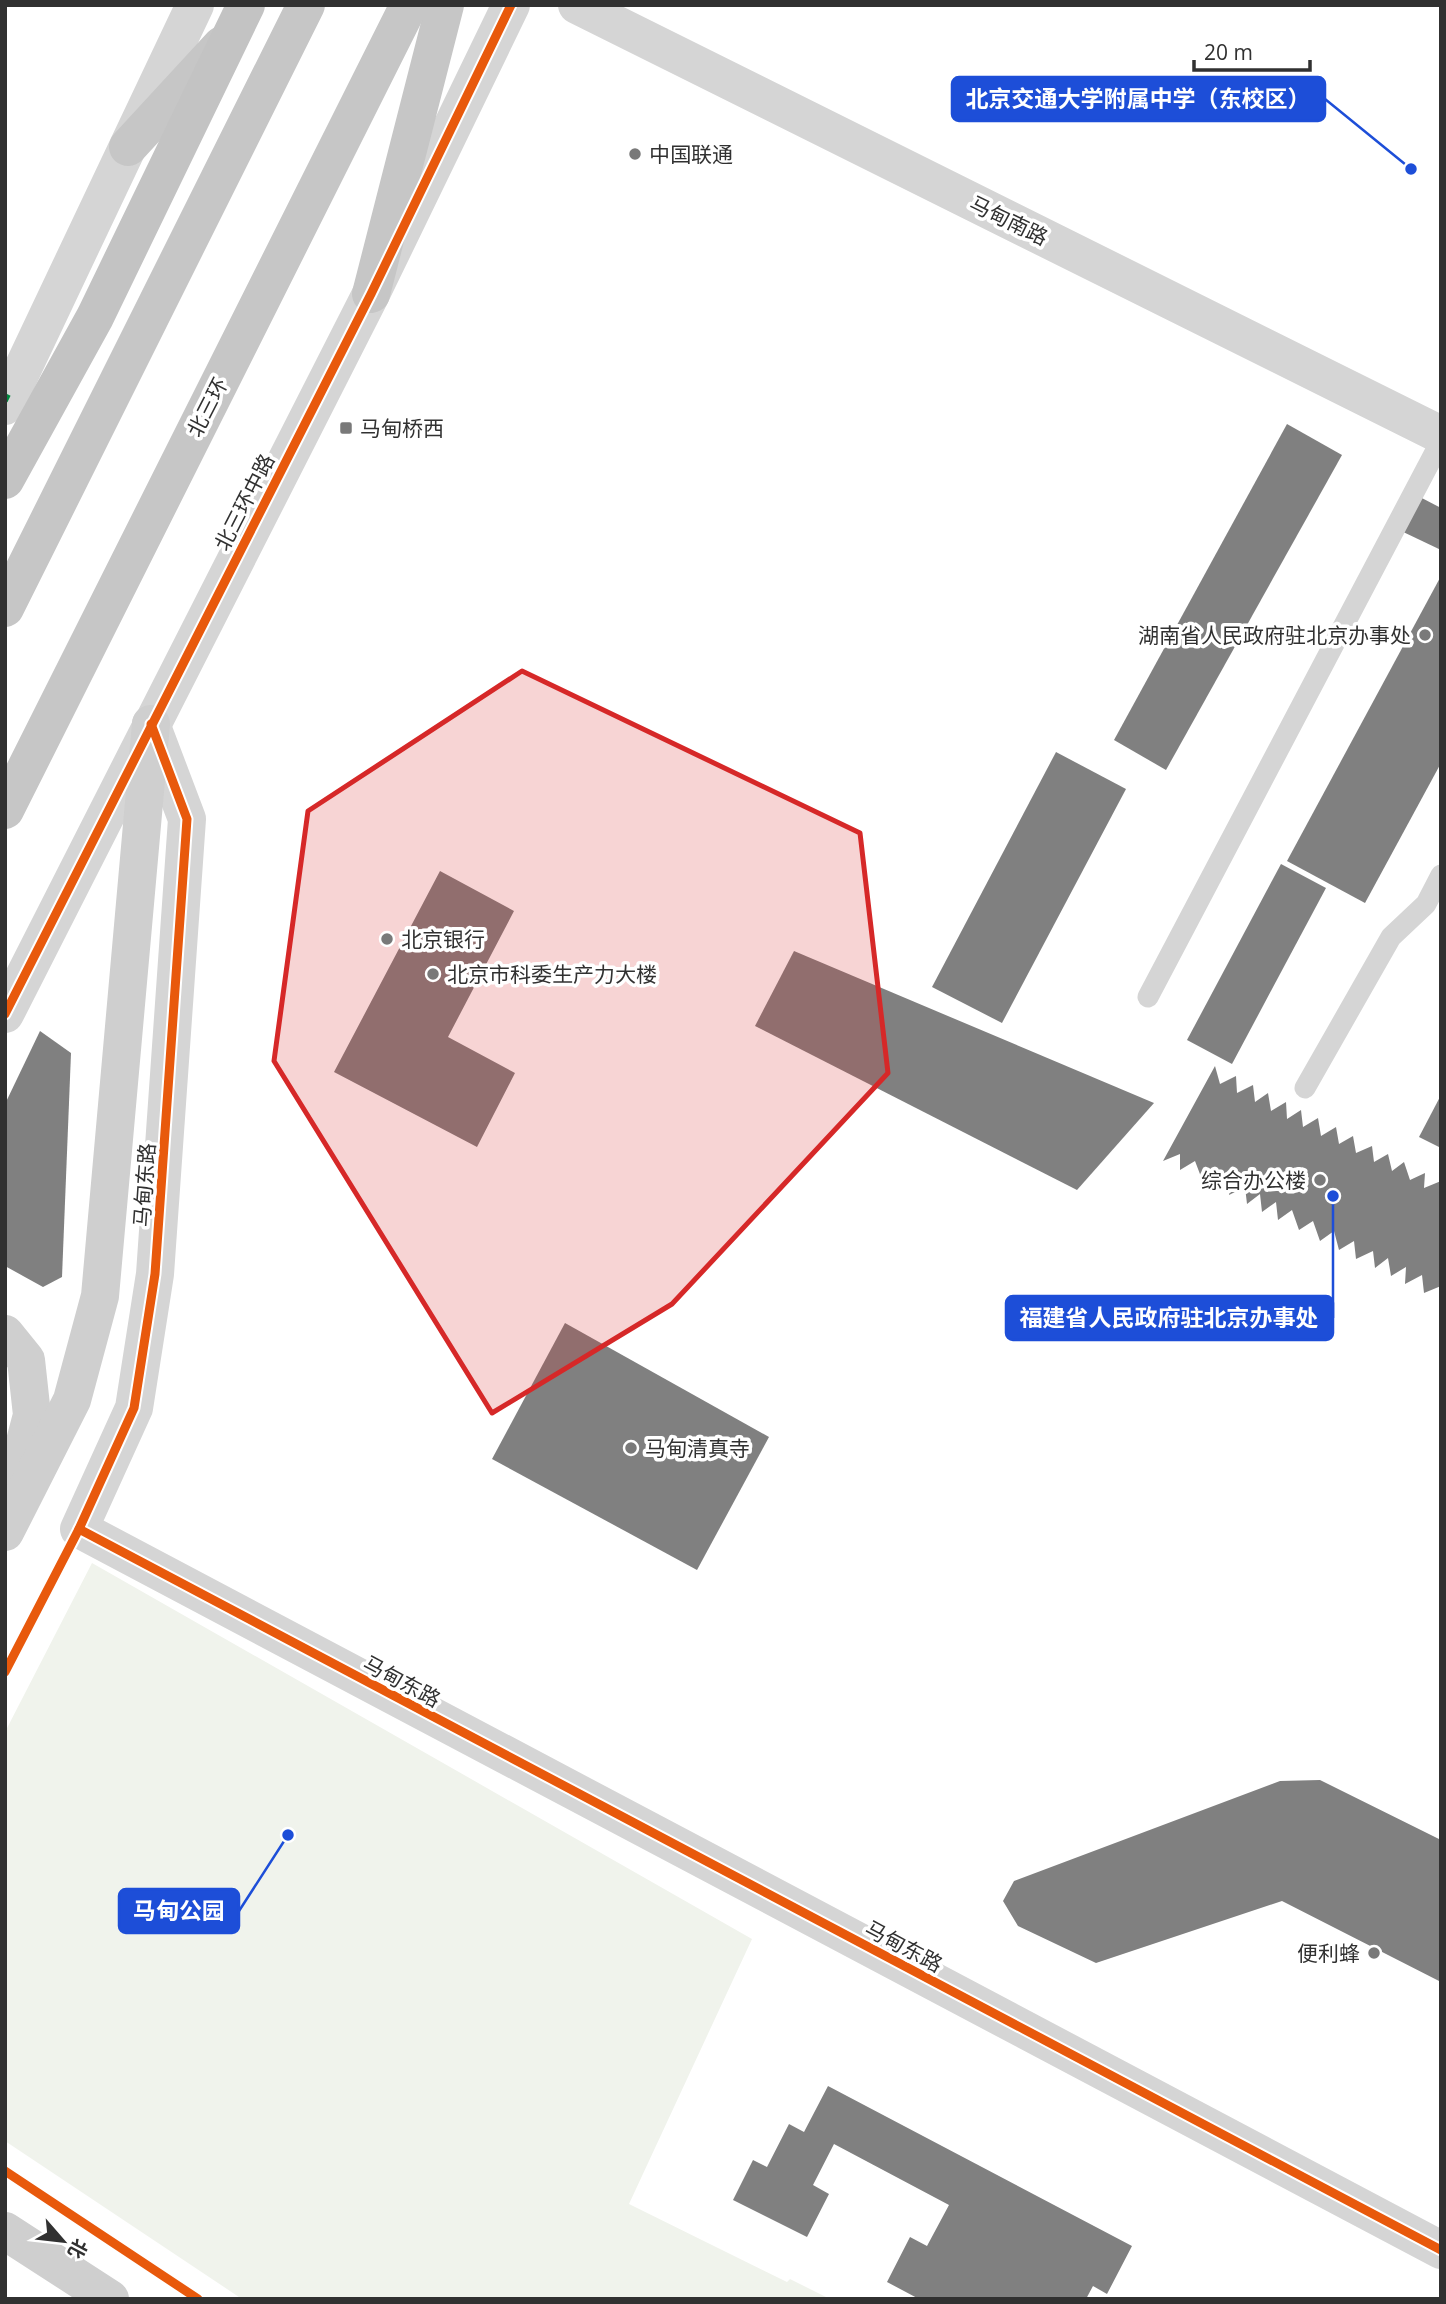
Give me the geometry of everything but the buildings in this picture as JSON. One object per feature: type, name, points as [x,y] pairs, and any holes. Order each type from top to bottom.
[{"type":"highway","points":[[5,480],[95,317],[246,5]]},
{"type":"highway","points":[[128,147],[260,5]]},
{"type":"highway","points":[[5,608],[306,5]]},
{"type":"highway","name":"北三环","points":[[5,810],[409,5]]},
{"type":"highway","points":[[370,294],[445,5]]},
{"type":"main road","points":[[5,1532],[72,1400],[100,1296],[151,724]]},
{"type":"main road","points":[[5,1334],[26,1360],[32,1415],[5,1514]]},
{"type":"main road","points":[[5,2231],[110,2299]]},
{"type":"street","points":[[5,406],[195,5]]},
{"type":"street","name":"北三环中路","points":[[5,1014],[370,294],[511,5]]},
{"type":"street","name":"马甸南路","points":[[577,5],[1441,435]]},
{"type":"street","name":"马甸东路","points":[[151,724],[187,819],[155,1273],[134,1408],[79,1529],[1441,2250]]},
{"type":"lane","points":[[1148,997],[1441,440]]},
{"type":"lane","points":[[1305,1088],[1391,937],[1426,904],[1441,875]]},
{"type":"highlighted area","points":[[522,671],[860,833],[888,1073],[672,1304],[492,1413],[274,1061],[308,811]]},
{"type":"shaded area","points":[[92,1563],[752,1939],[629,2204],[787,2282],[790,2279],[830,2299],[242,2299],[5,2141],[5,1732]]},
{"type":"marked path","points":[[5,397],[9,399]]},
{"type":"cycle path","points":[[5,1014],[371,294],[511,5]]},
{"type":"cycle path","points":[[151,724],[187,819],[155,1274],[134,1408],[79,1529],[1441,2250]]},
{"type":"cycle path","points":[[5,1672],[79,1529]]},
{"type":"cycle path","points":[[5,2171],[198,2299]]},
{"type":"place","name":"中国联通","points":[[635,154]]},
{"type":"place","name":"北京交通大学附属中学（东校区）","points":[[1411,169]]},
{"type":"place","name":"马甸桥西","points":[[346,428]]},
{"type":"place","name":"湖南省人民政府驻北京办事处","points":[[1425,635]]},
{"type":"place","name":"北京银行","points":[[387,939]]},
{"type":"place","name":"北京市科委生产力大楼","points":[[433,974]]},
{"type":"place","name":"综合办公楼","points":[[1320,1180]]},
{"type":"place","name":"福建省人民政府驻北京办事处","points":[[1333,1196]]},
{"type":"place","name":"马甸清真寺","points":[[631,1448]]},
{"type":"place","name":"马甸公园","points":[[288,1835]]},
{"type":"place","name":"便利蜂","points":[[1374,1953]]}]
